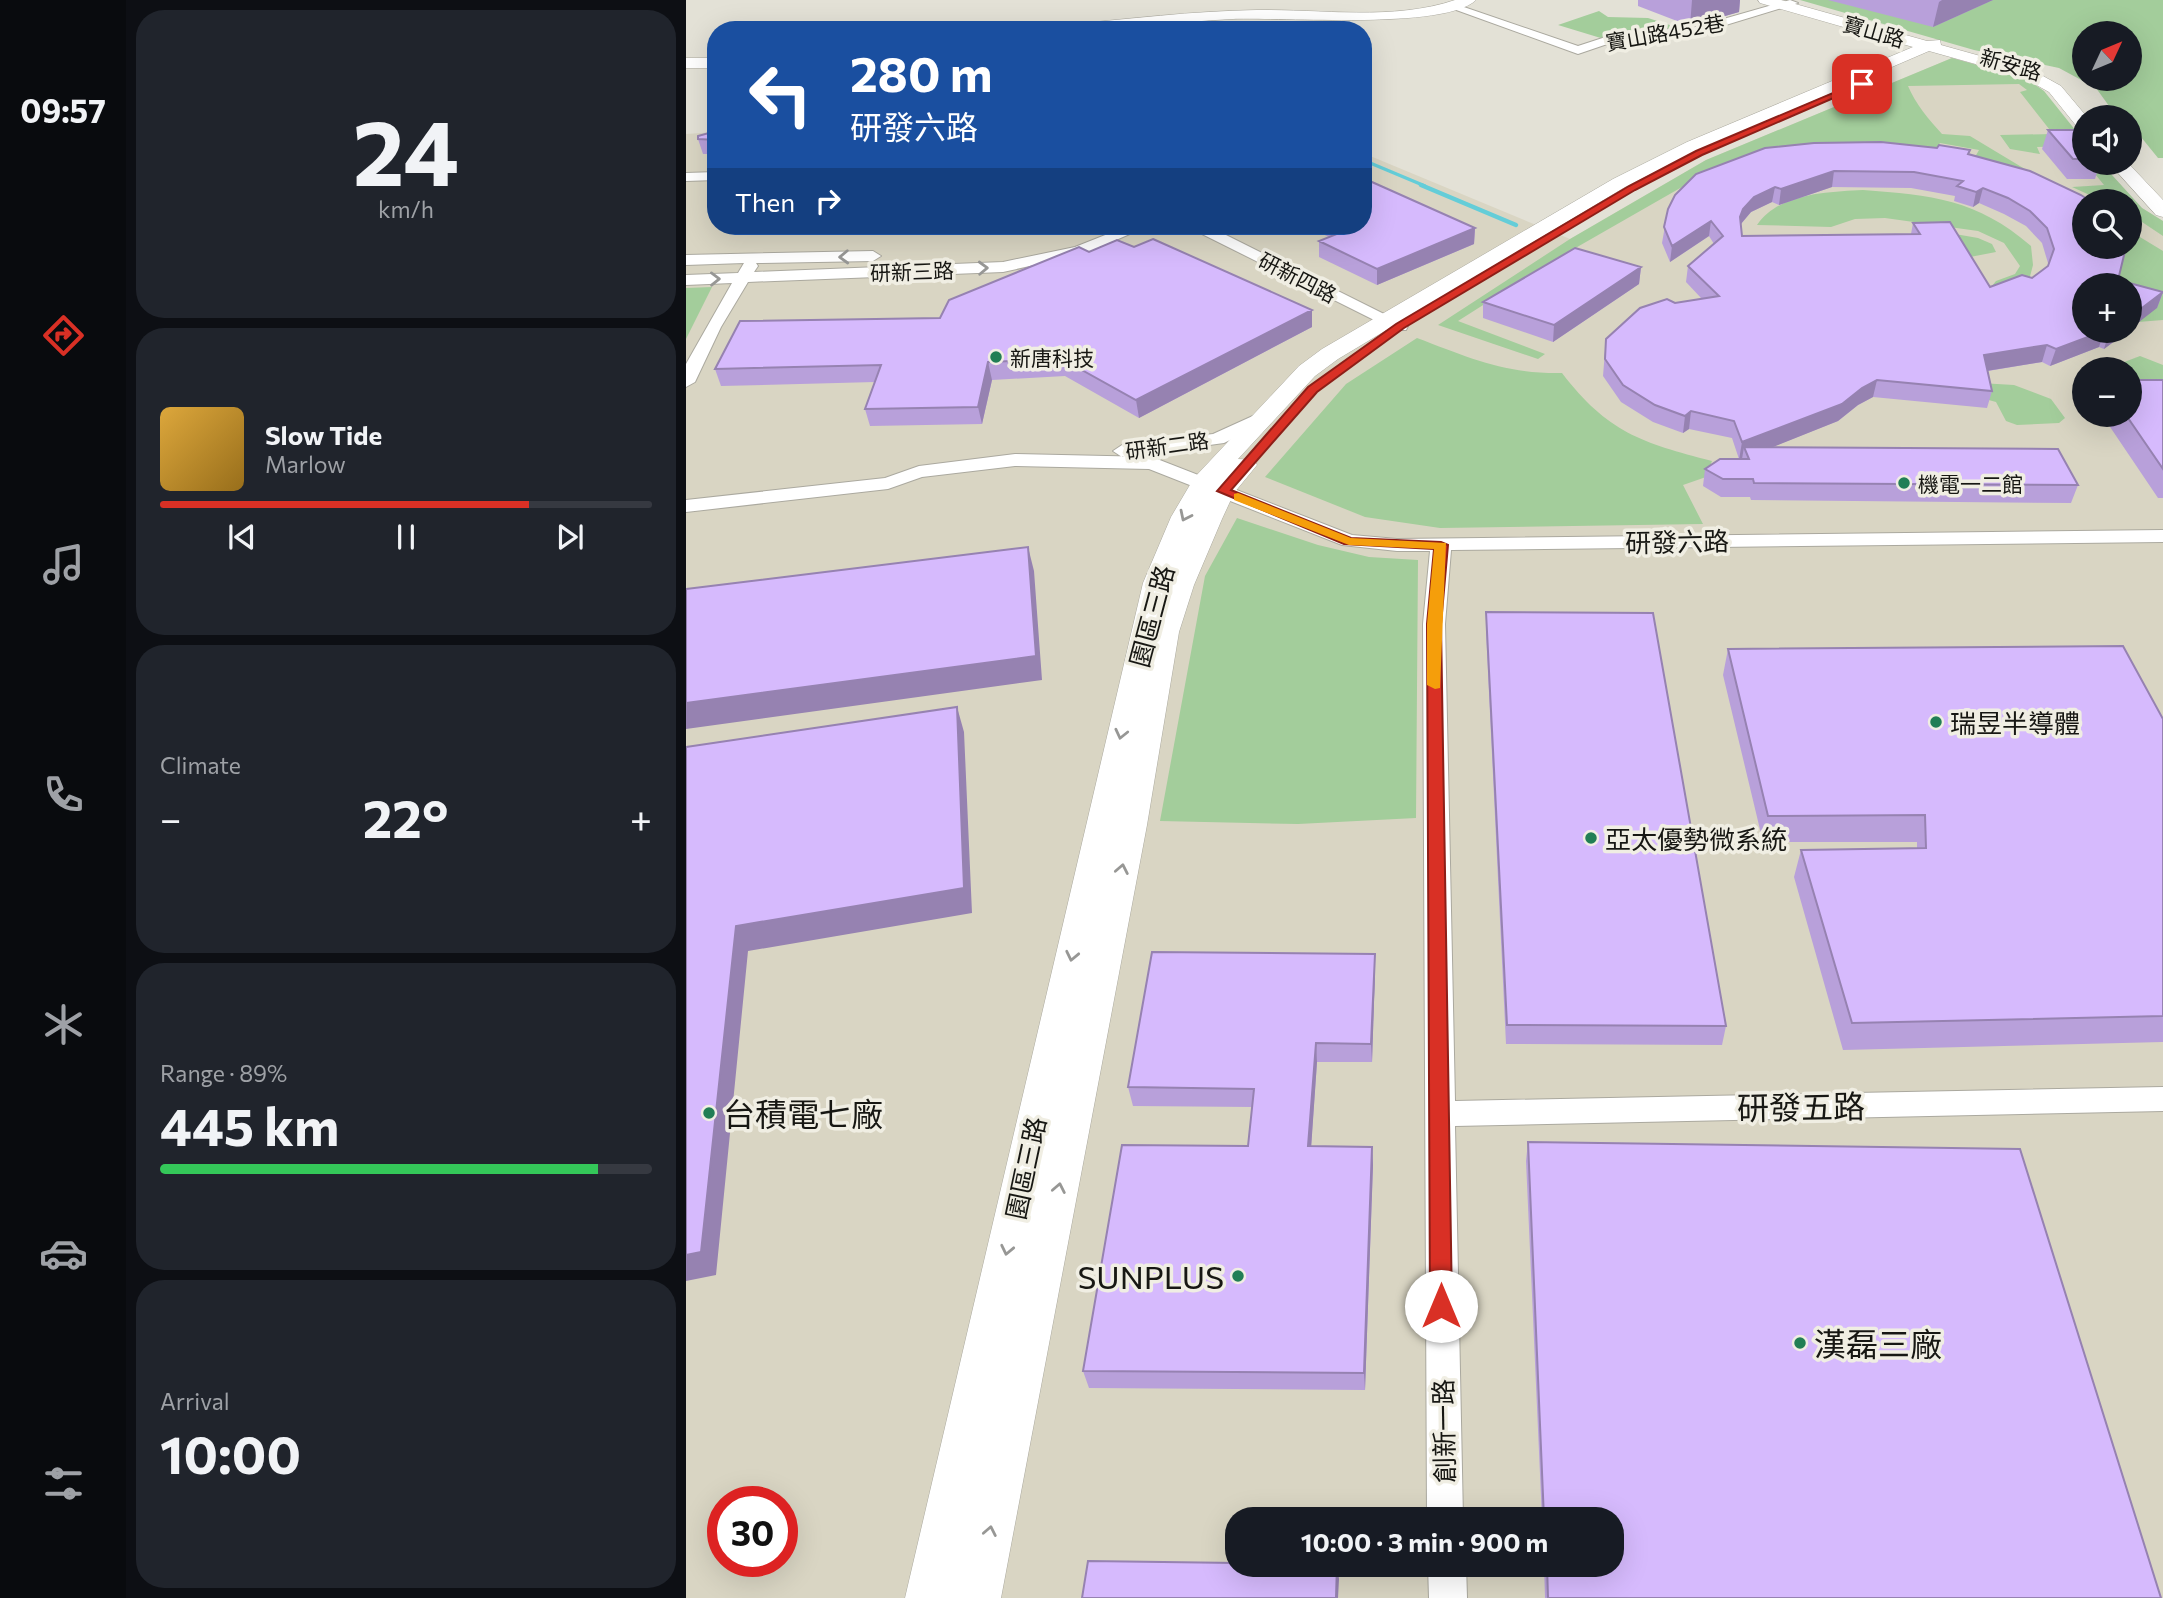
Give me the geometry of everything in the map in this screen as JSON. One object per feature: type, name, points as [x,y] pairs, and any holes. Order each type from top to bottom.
[{"type":"street","points":[[1208,21],[1401,17],[1481,0]]},
{"type":"street","name":"寶山路","points":[[1765,0],[1785,3],[1939,46]]},
{"type":"street","name":"寶山路452巷","points":[[1461,5],[1489,20],[1578,50],[1621,36],[1693,31],[1785,3]]},
{"type":"street","points":[[1160,21],[1203,17],[1404,13],[1461,5]]},
{"type":"street","name":"新安路","points":[[1939,46],[2048,74],[2072,88],[2087,105]]},
{"type":"street","name":"新安路","points":[[1939,46],[2008,67],[2045,82],[2056,89],[2072,109]]},
{"type":"street","name":"園區三路","points":[[977,1598],[1131,825],[1166,632],[1213,487],[1266,415],[1307,371],[1330,354],[1393,323],[1699,153],[1939,46]]},
{"type":"street","points":[[686,58],[707,60]]},
{"type":"street","points":[[686,63],[707,62]]},
{"type":"street","points":[[2142,166],[2163,190]]},
{"type":"street","points":[[2129,175],[2163,211]]},
{"type":"street","points":[[686,177],[707,176]]},
{"type":"street","name":"研新三路","points":[[1007,250],[1048,247],[1104,235]]},
{"type":"street","name":"研新三路","points":[[686,280],[1003,267],[1055,258],[1117,235]]},
{"type":"street","name":"研新四路","points":[[1214,235],[1393,323]]},
{"type":"street","name":"研新三路","points":[[686,260],[895,255]]},
{"type":"street","points":[[686,382],[713,327],[753,260]]},
{"type":"street","name":"園區三路","points":[[929,1598],[1156,583],[1184,517],[1312,390],[1393,323]]},
{"type":"street","name":"研新二路","points":[[686,506],[888,483],[904,486],[928,485],[1021,473],[1064,460],[1217,439],[1266,415]]},
{"type":"street","name":"研新二路","points":[[1064,460],[1152,463],[1213,487]]},
{"type":"street","name":"研發六路","points":[[1213,487],[1349,541],[1441,545],[1786,539],[2160,540]]},
{"type":"street","name":"創新一路","points":[[1441,545],[1434,624],[1445,1507]]},
{"type":"street","name":"研發五路","points":[[1439,1114],[2163,1099]]},
{"type":"street","points":[[1447,1577],[1448,1598]]},
{"type":"shaded area","points":[[1952,58],[2011,74],[2044,91],[2072,141],[2072,175],[2112,175],[2125,189],[2072,189],[2072,259],[2142,259],[2142,208],[2163,221],[2163,1598],[686,1598],[686,134],[707,133],[707,235],[1372,235],[1372,157],[1570,239],[1706,160]]},
{"type":"green space","points":[[1800,0],[2163,0],[2163,158],[2158,158],[2142,138],[2142,105],[2108,105],[2098,91],[2142,91],[2142,21],[2072,21],[2072,75],[2059,68],[1974,50]]},
{"type":"green space","points":[[1599,11],[1608,17],[1648,18],[1682,29],[1604,39],[1558,25]]},
{"type":"green space","points":[[1952,58],[2027,79],[2044,91],[2072,126],[2071,146],[2037,147],[2040,154],[2010,149],[2000,135],[2053,134],[2020,92],[2027,90],[2019,84],[1908,86],[1914,99],[1942,134],[1970,136],[2048,183],[1975,157],[1979,150],[1940,143],[1932,154],[1689,183],[1551,262],[1458,321],[1545,354],[1538,359],[1438,325],[1570,239],[1706,160]]},
{"type":"green space","points":[[2096,175],[2112,175],[2125,189],[2072,187],[2104,185]]},
{"type":"green space","points":[[1863,190],[1910,194],[1952,202],[1992,218],[2031,246],[2033,265],[2028,284],[1983,297],[1996,281],[2015,274],[2020,266],[2004,243],[1978,231],[1885,218],[1855,219],[1831,227],[1757,225],[1766,214],[1791,200]]},
{"type":"green space","points":[[2142,208],[2163,221],[2163,236],[2142,222]]},
{"type":"green space","points":[[1955,234],[1978,238],[1992,244],[1996,252],[1970,257]]},
{"type":"green space","points":[[2142,238],[2163,251],[2163,320],[2142,322],[2142,273],[2115,273],[2115,259],[2142,259]]},
{"type":"green space","points":[[712,287],[686,339],[686,288]]},
{"type":"green space","points":[[1417,338],[1505,368],[1562,373],[1595,409],[1628,432],[1665,448],[1712,461],[1706,477],[1683,485],[1703,524],[1440,528],[1365,517],[1265,477],[1346,384]]},
{"type":"green space","points":[[2140,356],[2163,365],[2163,383],[2142,384],[2142,357],[2137,357]]},
{"type":"green space","points":[[1980,383],[2014,385],[2051,399],[2065,418],[2059,423],[2017,425],[2006,421],[1996,402],[1985,399]]},
{"type":"green space","points":[[1237,518],[1318,545],[1369,557],[1418,560],[1416,818],[1298,824],[1160,821],[1205,576]]},
{"type":"building","points":[[2048,130],[2072,130],[2072,158]]},
{"type":"building","points":[[707,134],[707,140],[698,139],[698,136]]},
{"type":"building","points":[[1881,142],[1937,148],[1939,145],[1970,150],[1968,154],[2030,171],[2072,191],[2072,259],[2123,259],[2120,273],[2072,273],[2072,343],[2056,349],[2047,345],[1984,355],[1992,391],[1877,380],[1842,404],[1742,442],[1734,421],[1691,411],[1685,416],[1655,405],[1623,385],[1605,359],[1606,339],[1640,308],[1667,299],[1675,303],[1719,296],[1688,266],[1723,236],[1711,221],[1672,246],[1664,227],[1668,209],[1675,195],[1696,174],[1765,148],[1814,143]],"holes":[[[1834,171],[1914,172],[1963,181],[1957,186],[1976,192],[1983,188],[2030,211],[2047,228],[2054,249],[2048,266],[2032,278],[2022,275],[1990,287],[1950,222],[1913,223],[1920,234],[1742,236],[1740,217],[1743,209],[1754,197],[1775,187],[1781,189]]]},
{"type":"building","points":[[1372,182],[1475,228],[1377,269],[1319,241],[1334,235],[1372,235]]},
{"type":"building","name":"新唐科技","points":[[1153,239],[1312,310],[1136,400],[1062,359],[988,362],[978,407],[865,409],[881,365],[715,369],[740,321],[940,318],[949,300],[1079,247],[1089,252],[1117,240],[1134,247]]},
{"type":"building","points":[[1575,248],[1641,267],[1554,325],[1483,302]]},
{"type":"building","points":[[2142,286],[2163,292],[2142,308]]},
{"type":"building","points":[[2142,380],[2163,380],[2163,469],[2134,427],[2142,427]]},
{"type":"building","points":[[1744,447],[2058,449],[2078,485],[1754,483],[1753,479],[1723,479],[1705,469],[1720,459],[1749,459]]},
{"type":"building","points":[[1028,547],[1036,656],[686,703],[686,589]]},
{"type":"building","name":"亞太優勢微系統","points":[[1486,612],[1653,613],[1726,1026],[1507,1025]]},
{"type":"building","points":[[2123,646],[2163,719],[2163,1016],[1852,1023],[1801,850],[1926,848],[1925,815],[1768,816],[1728,649]]},
{"type":"building","name":"台積電七廠","points":[[957,707],[964,888],[736,926],[701,1252],[686,1255],[686,747]]},
{"type":"building","points":[[1152,952],[1375,954],[1371,1044],[1316,1043],[1308,1146],[1372,1147],[1364,1373],[1083,1371],[1122,1145],[1248,1146],[1254,1089],[1128,1087]]},
{"type":"building","name":"漢磊三廠","points":[[1528,1142],[2020,1149],[2161,1598],[1548,1598],[1547,1577],[1624,1577],[1624,1507],[1543,1507]]},
{"type":"building","points":[[1088,1561],[1225,1563],[1225,1577],[1337,1577],[1336,1598],[1082,1598]]},
{"type":"waterway","points":[[1372,164],[1425,186]]},
{"type":"waterway","points":[[1421,185],[1516,225]]},
{"type":"slow traffic","points":[[1238,497],[1349,541],[1441,545],[1434,624],[1435,685]]},
{"type":"place","name":"新唐科技","points":[[996,357]]},
{"type":"place","name":"機電一二館","points":[[1904,483]]},
{"type":"place","name":"瑞昱半導體","points":[[1936,722]]},
{"type":"place","name":"亞太優勢微系統","points":[[1591,838]]},
{"type":"place","name":"台積電七廠","points":[[709,1113]]},
{"type":"place","name":"SUNPLUS","points":[[1238,1276]]},
{"type":"place","name":"漢磊三廠","points":[[1800,1343]]},
{"type":"route","points":[[1441,1306],[1434,624],[1441,545],[1349,541],[1223,491],[1312,390],[1400,326],[1632,188],[1699,153],[1862,84]]}]
